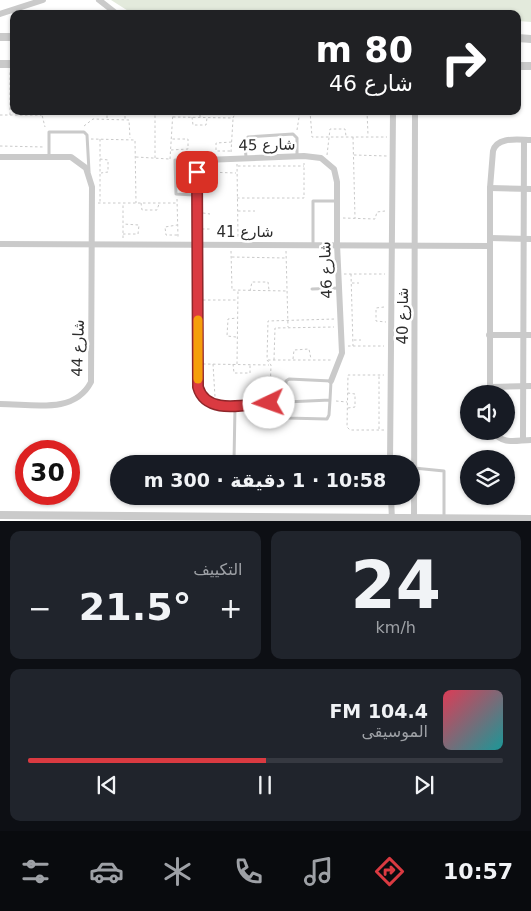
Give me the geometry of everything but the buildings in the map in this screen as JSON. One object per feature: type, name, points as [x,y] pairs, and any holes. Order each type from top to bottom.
[{"type":"street","points":[[10,10],[34,1],[43,0]]},
{"type":"street","points":[[99,0],[112,10]]},
{"type":"street","name":"شارع 40","points":[[390,455],[393,115]]},
{"type":"street","name":"شارع 40","points":[[414,455],[415,115]]},
{"type":"street","points":[[490,385],[490,188],[494,146],[504,141],[528,140],[528,189],[523,239],[528,277],[528,335],[523,386],[523,440]]},
{"type":"street","name":"شارع 45","points":[[210,159],[233,156],[246,158],[301,156],[326,160]]},
{"type":"street","points":[[0,157],[49,157],[77,160],[89,173]]},
{"type":"street","points":[[210,159],[201,164],[197,172],[196,195],[200,394],[204,400],[215,405],[285,402]]},
{"type":"street","name":"شارع 46","points":[[326,160],[336,175],[342,346],[340,360],[331,381]]},
{"type":"street","name":"شارع 44","points":[[0,404],[66,405],[78,400],[86,392],[91,382],[93,203],[89,173]]},
{"type":"street","points":[[490,188],[528,189]]},
{"type":"street","points":[[490,238],[531,239]]},
{"type":"street","name":"شارع 41","points":[[0,244],[122,246],[230,243],[490,246]]},
{"type":"street","points":[[489,335],[528,335]]},
{"type":"street","points":[[515,387],[531,386]]},
{"type":"street","points":[[506,440],[510,442],[531,440]]},
{"type":"street","points":[[391,505],[392,519]]},
{"type":"street","name":"شارع 40","points":[[414,505],[414,519]]},
{"type":"street","points":[[0,514],[167,519],[414,519],[444,517],[531,519]]},
{"type":"lane","points":[[49,157],[49,132],[86,133],[89,173]]},
{"type":"lane","points":[[246,158],[245,142],[248,137],[295,135],[301,156]]},
{"type":"lane","points":[[196,195],[177,195],[172,159],[210,159]]},
{"type":"lane","points":[[313,244],[313,201],[337,201]]},
{"type":"lane","points":[[312,289],[339,288]]},
{"type":"lane","points":[[288,379],[331,381],[330,400],[329,416],[326,419],[286,418],[286,381],[288,379]]},
{"type":"lane","points":[[285,402],[330,400]]},
{"type":"lane","points":[[234,455],[235,405]]},
{"type":"lane","points":[[420,469],[444,472],[444,517]]},
{"type":"path","points":[[0,115],[41,115],[49,132]]},
{"type":"path","points":[[107,120],[108,115]]},
{"type":"path","points":[[125,115],[125,120]]},
{"type":"path","points":[[155,115],[155,158]]},
{"type":"path","points":[[234,115],[232,142],[233,156],[237,166],[238,244]]},
{"type":"path","points":[[295,135],[299,127],[300,115]]},
{"type":"path","points":[[310,115],[311,136],[393,137]]},
{"type":"path","points":[[367,115],[368,136]]},
{"type":"path","points":[[136,157],[172,159],[170,150],[173,117],[233,118]]},
{"type":"path","points":[[192,117],[193,125],[206,125],[207,118]]},
{"type":"path","points":[[83,132],[85,125],[90,120],[125,120],[130,121],[130,139]]},
{"type":"path","points":[[326,160],[330,130],[345,129],[346,137]]},
{"type":"path","points":[[353,137],[355,218]]},
{"type":"path","points":[[87,139],[130,139],[135,141],[136,203]]},
{"type":"path","points":[[100,139],[100,203]]},
{"type":"path","points":[[170,150],[188,150],[188,139],[171,139]]},
{"type":"path","points":[[232,142],[216,144],[216,151],[233,156]]},
{"type":"path","points":[[0,146],[49,147]]},
{"type":"path","points":[[353,155],[393,156]]},
{"type":"path","points":[[237,198],[304,198],[304,166],[301,156]]},
{"type":"path","points":[[100,159],[108,159],[109,172],[100,173]]},
{"type":"path","points":[[237,166],[304,166]]},
{"type":"path","points":[[197,172],[237,173]]},
{"type":"path","points":[[177,195],[178,245]]},
{"type":"path","points":[[93,203],[177,204]]},
{"type":"path","points":[[122,246],[123,203]]},
{"type":"path","points":[[141,203],[142,210],[158,210],[159,203]]},
{"type":"path","points":[[237,211],[255,211]]},
{"type":"path","points":[[337,218],[375,218],[376,212],[386,211]]},
{"type":"path","points":[[122,234],[139,233],[139,224],[123,224]]},
{"type":"path","points":[[178,225],[166,226],[165,233],[178,234]]},
{"type":"path","points":[[197,229],[212,229]]},
{"type":"path","points":[[230,243],[230,288],[250,291],[287,291]]},
{"type":"path","points":[[286,244],[288,328]]},
{"type":"path","points":[[231,257],[286,258]]},
{"type":"path","points":[[338,274],[392,274]]},
{"type":"path","points":[[352,274],[353,346]]},
{"type":"path","points":[[250,291],[252,282],[267,282],[268,291]]},
{"type":"path","points":[[352,283],[359,283]]},
{"type":"path","points":[[237,364],[238,290]]},
{"type":"path","points":[[198,300],[238,300]]},
{"type":"path","points":[[390,307],[376,309],[377,322],[390,322]]},
{"type":"path","points":[[237,318],[227,320],[227,336],[237,337]]},
{"type":"path","points":[[269,403],[271,365],[267,360],[267,322],[269,320],[341,319]]},
{"type":"path","points":[[274,360],[273,329],[341,327]]},
{"type":"path","points":[[353,340],[361,340]]},
{"type":"path","points":[[342,346],[390,346]]},
{"type":"path","points":[[293,360],[294,350],[309,349],[311,360]]},
{"type":"path","points":[[267,360],[340,360]]},
{"type":"path","points":[[198,363],[271,365]]},
{"type":"path","points":[[213,364],[215,405]]},
{"type":"path","points":[[233,364],[234,373],[250,373],[250,364]]},
{"type":"path","points":[[389,430],[348,429],[347,402],[349,375],[390,376]]},
{"type":"path","points":[[378,430],[380,375]]},
{"type":"path","points":[[347,408],[355,406],[355,394],[348,393]]},
{"type":"path","points":[[330,400],[347,402]]},
{"type":"shaded area","points":[[111,0],[531,0],[531,22],[521,21],[521,10],[127,10]]},
{"type":"slow traffic","points":[[198,320],[198,379]]},
{"type":"route","points":[[197,172],[198,387],[200,394],[204,400],[218,406],[269,403]]}]
